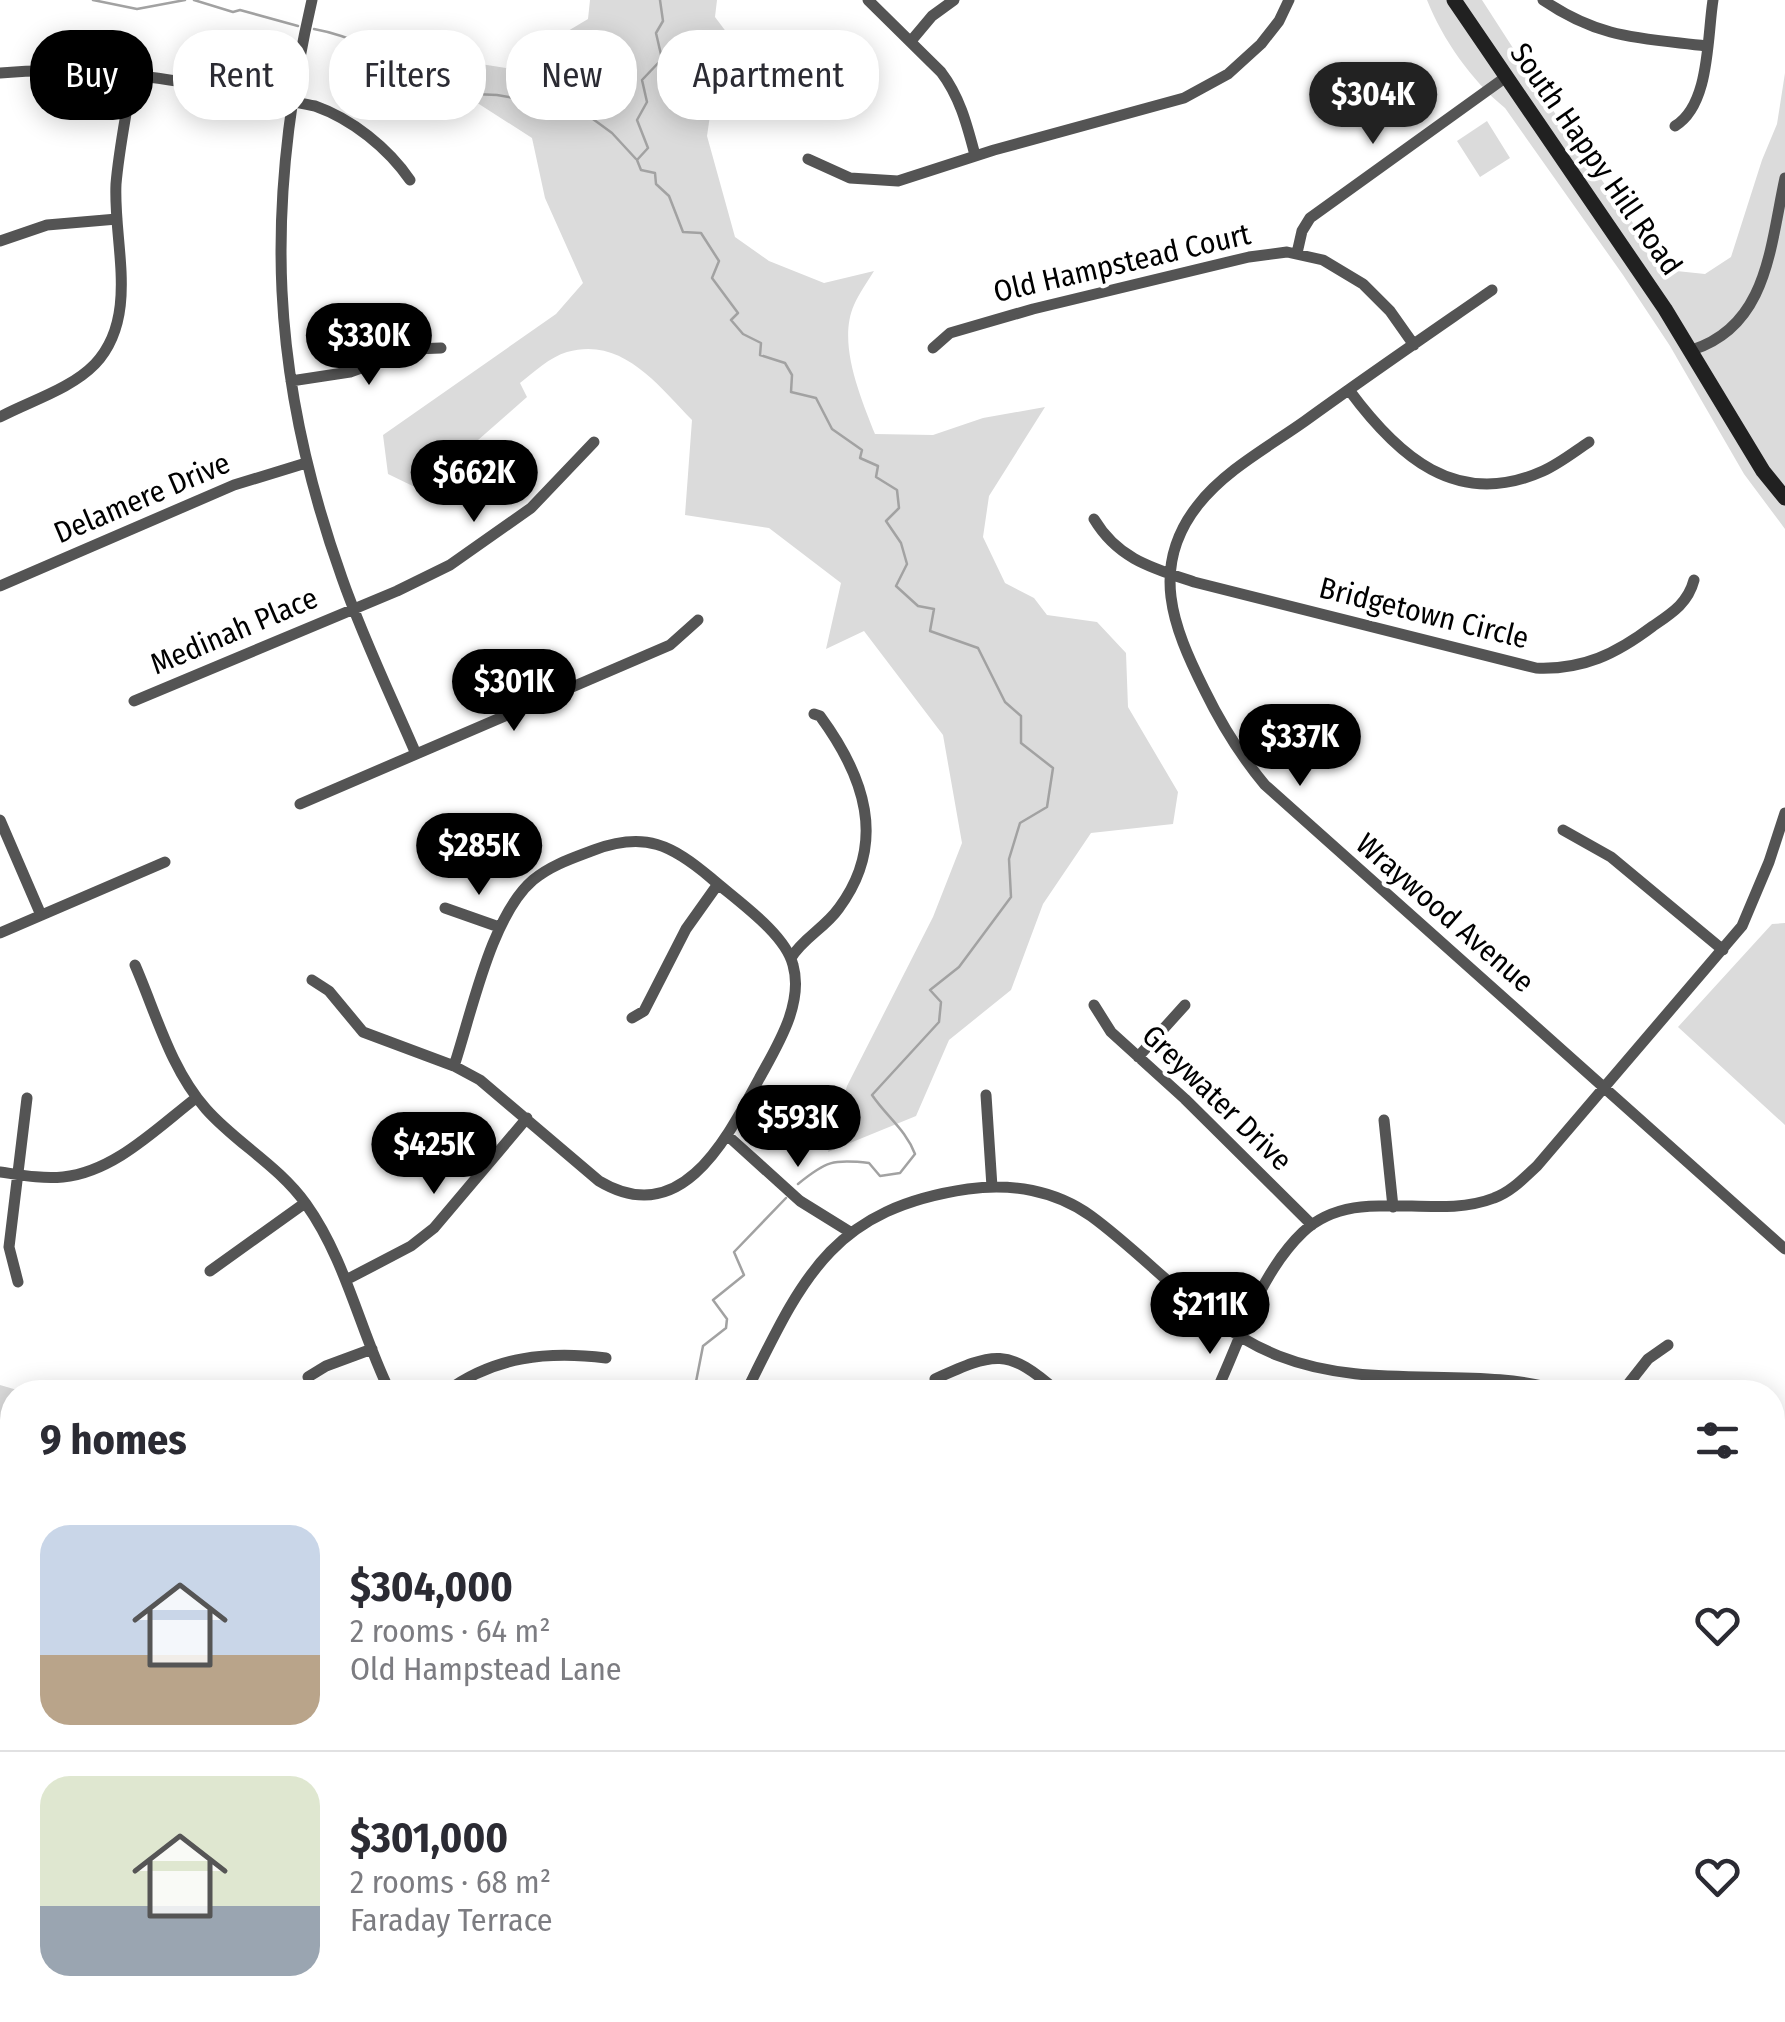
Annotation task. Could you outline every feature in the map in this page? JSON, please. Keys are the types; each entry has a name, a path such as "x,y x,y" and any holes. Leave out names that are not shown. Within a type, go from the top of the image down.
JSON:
{"street":[{"path":"306,30 312,0"},
{"path":"868,0 951,85 976,155"},
{"path":"911,41 932,16 954,0"},
{"path":"808,159 850,178 882,182 916,177 976,155 1200,91 1228,74 1262,44 1289,0"},
{"name":"South Happy Hill Road","path":"1454,0 1692,350 1763,471 1785,498"},
{"path":"1543,0 1568,18 1600,30 1706,46"},
{"path":"1676,126 1697,104 1713,0"},
{"path":"0,73 30,72"},
{"path":"1297,252 1310,218 1506,77"},
{"path":"309,106 329,111 395,157 410,180"},
{"path":"0,417 79,377 103,355 112,339 119,322 121,298 118,168 125,120"},
{"path":"288,120 282,184 282,320 306,463 353,607 416,754"},
{"path":"1692,350 1719,339 1748,311 1770,247 1785,178"},
{"path":"0,241 47,225 117,220"},
{"name":"Old Hampstead Court","path":"933,348 950,334 1033,309 1249,257 1297,252 1324,260 1363,284 1390,311 1414,345"},
{"name":"Wraywood Avenue","path":"1492,290 1244,465 1200,502 1182,531 1170,574 1172,611 1181,642 1222,726 1248,765 1316,832 1785,1249"},
{"path":"291,381 350,372 414,349 441,348"},
{"path":"1349,390 1377,428 1401,451 1456,479 1494,483 1529,476 1554,466 1588,442"},
{"name":"Medinah Place","path":"134,701 425,578 472,552 531,508 594,442"},
{"name":"Delamere Drive","path":"0,586 234,485 306,463"},
{"name":"Bridgetown Circle","path":"1094,519 1123,554 1139,564 1536,668 1588,664 1621,650 1686,600 1694,580"},
{"path":"300,804 670,645 698,620"},
{"path":"791,958 838,910 857,878 865,848 866,814 856,776 840,743 820,716 814,714"},
{"path":"1221,1380 1277,1264 1312,1225 1344,1209 1463,1206 1498,1197 1537,1166 1723,950 1751,910 1785,813"},
{"path":"0,820 41,916"},
{"path":"1563,830 1611,857 1723,950"},
{"path":"312,980 328,991 362,1032 454,1066 480,1080 599,1181 616,1191 640,1196 662,1193 686,1180 728,1136 791,1013 796,980 791,958 778,938 673,849 648,841 615,842 560,862 534,878 510,906 499,927 454,1066"},
{"path":"0,933 165,862"},
{"path":"632,1018 644,1011 686,929 718,884"},
{"path":"445,908 499,927"},
{"path":"135,964 178,1068 196,1098 272,1166 306,1203 346,1280 385,1380"},
{"name":"Greywater Drive","path":"1094,1004 1103,1023 1312,1225"},
{"path":"1138,1057 1185,1005"},
{"path":"986,1096 992,1187"},
{"path":"18,1282 9,1247 27,1098"},
{"path":"0,1172 62,1177 106,1164 196,1098"},
{"path":"346,1280 411,1246 434,1228 527,1118"},
{"path":"1384,1120 1393,1207"},
{"path":"728,1136 800,1201 850,1232"},
{"path":"752,1380 798,1294 850,1232 894,1207 956,1191 992,1187 1036,1191 1076,1206 1219,1324 1240,1338 1298,1363 1378,1376 1474,1380"},
{"path":"210,1271 306,1203"},
{"path":"1631,1380 1648,1359 1668,1345"},
{"path":"308,1377 372,1349"},
{"path":"469,1380 497,1365 531,1356 606,1358"},
{"path":"935,1379 975,1361 1000,1358 1025,1365 1043,1380"}],"shaded area":[{"path":"590,0 717,0 715,17 725,30 657,30 657,120 709,120 707,136 735,237 769,261 824,283 874,271 854,305 848,336 853,370 875,434 933,435 983,418 1045,407 989,496 983,537 1005,583 1034,598 1047,615 1097,622 1126,653 1128,707 1178,792 1173,824 1091,833 1043,904 1011,990 949,1040 916,1116 828,1152 847,1086 933,917 962,843 943,735 864,631 826,649 841,583 769,528 685,515 692,420 652,379 622,357 587,349 554,357 520,383 527,397 421,490 388,474 383,435 556,314 583,283 545,198 532,138 486,108 486,65 506,68 506,120 637,120 637,30 570,30 588,19"},
{"path":"1427,0 1482,0 1569,135 1667,270 1705,274 1731,257 1777,124 1785,73 1785,529 1744,474 1670,346 1623,275 1505,108 1459,58"},
{"path":"1487,121 1510,158 1480,177 1457,141"},
{"path":"1785,923 1785,1125 1678,1027 1772,924"}],"waterway":[{"path":"93,0 137,9 185,0"},
{"path":"194,0 298,26"},
{"path":"660,0 663,21 656,33 662,59 642,80 647,102 637,120 648,148 637,160 641,170 655,173 656,184 669,196 683,232 701,233 719,261 712,278 738,313 731,320 743,334 761,343 760,355 785,363 792,375 791,392 816,398 832,429 862,450 860,458 878,466 876,477 897,490 899,508 886,521 901,543 907,564 896,586 918,606 934,609 930,631 978,648 1005,702 1021,716 1021,743 1053,768 1047,807 1020,823 1009,859 1011,897 959,967 930,990 941,1002 939,1022 872,1095 915,1154 900,1173 880,1176 869,1163 847,1161 823,1166 798,1184"},
{"path":"314,29 372,48 401,63 420,81 450,93 578,105 636,159"},
{"path":"696,1380 703,1346 726,1328 727,1319 713,1300 744,1275 734,1252 786,1198"}]}
